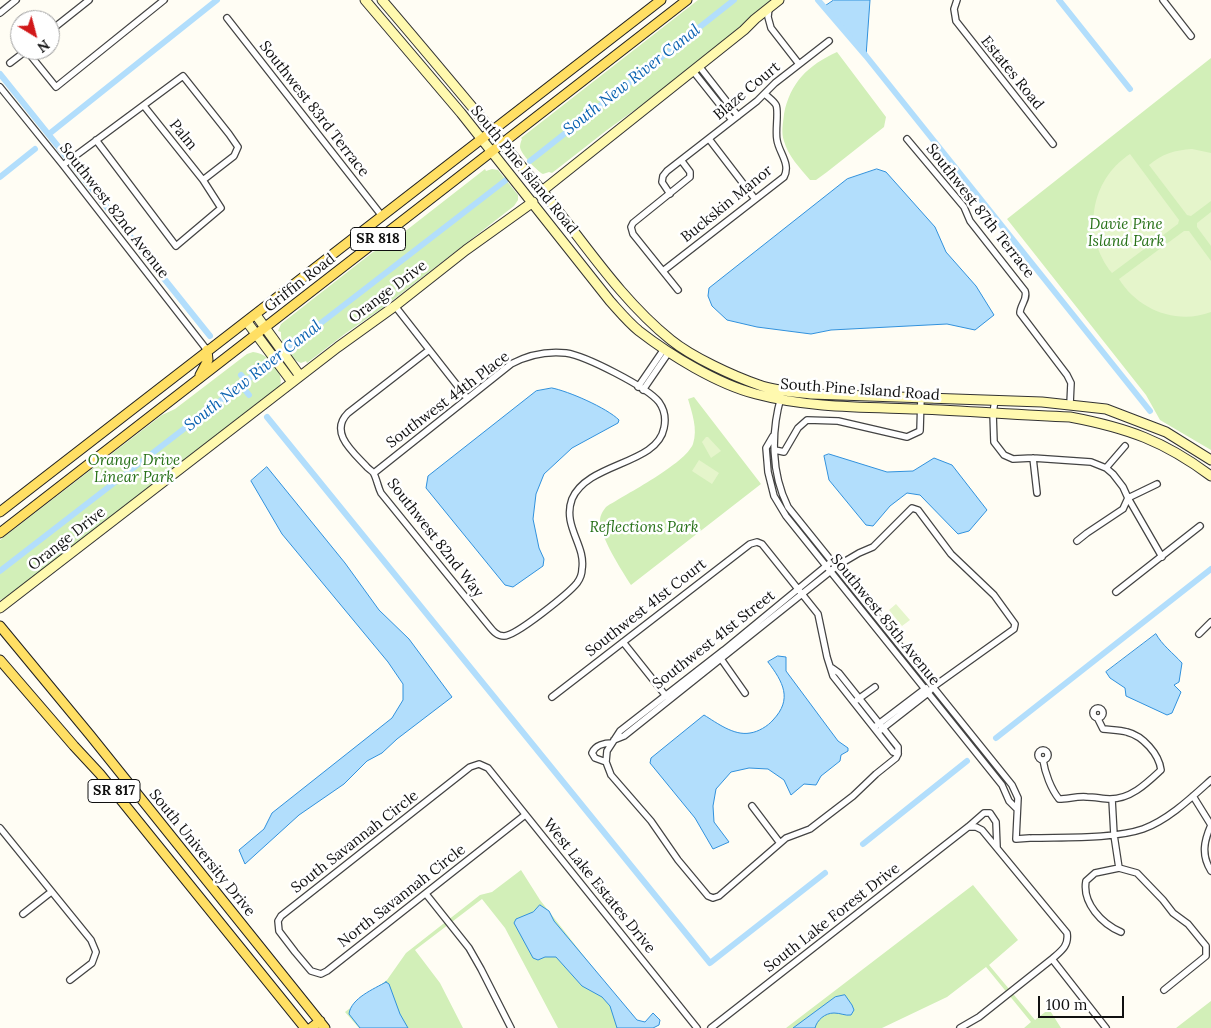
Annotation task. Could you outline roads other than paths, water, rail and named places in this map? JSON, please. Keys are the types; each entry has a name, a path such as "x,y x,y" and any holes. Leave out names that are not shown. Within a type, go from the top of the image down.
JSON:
{"main road":[{"name":"South Pine Island Road","path":"365,0 500,161 610,301 633,325 666,351 728,384 754,393 995,400 1070,404 1106,409 1166,432 1211,460"},
{"name":"South Pine Island Road","path":"382,0 493,130 620,290 672,341 701,358 729,373 782,395 819,404 1070,417 1109,425 1137,433 1160,443 1186,457 1211,476"},
{"name":"Griffin Road","path":"0,512 661,0"},
{"name":"Griffin Road","path":"0,532 256,334 267,331 503,143 687,0"},
{"path":"542,191 696,69 779,0"},
{"name":"Orange Drive","path":"0,608 296,379 533,202"},
{"path":"256,314 293,367 296,379"},
{"path":"633,325 643,314"},
{"path":"246,322 286,373 296,379"},
{"path":"195,382 206,366 208,360 207,350"},
{"name":"South University Drive","path":"0,626 90,735 322,1025"},
{"name":"South University Drive","path":"0,660 100,774 305,1028"},
{"path":"222,926 235,916"},
{"path":"311,1028 322,1025"}],"street":[{"path":"60,23 89,0"},
{"path":"34,60 56,87 164,0"},
{"name":"Estates Road","path":"957,0 954,16 959,26 1053,144"},
{"path":"1163,0 1191,36"},
{"path":"0,13 14,1"},
{"path":"769,8 768,17 771,28 799,64"},
{"name":"Southwest 83rd Terrace","path":"226,18 382,216"},
{"name":"Blaze Court","path":"670,194 662,182 663,176 829,41"},
{"path":"10,63 14,60"},
{"path":"696,69 735,118"},
{"path":"64,165 183,76 233,138 238,147 234,156 203,180"},
{"name":"Southwest 82nd Avenue","path":"0,88 64,165 207,350"},
{"name":"Buckskin Manor","path":"663,271 784,177 787,165 777,141 775,130 776,105 765,94"},
{"name":"Palm","path":"96,140 176,246 221,208 203,180 144,106"},
{"path":"708,139 756,199"},
{"name":"Southwest 87th Terrace","path":"907,139 964,207 970,221 1026,290 1026,297 1020,313 1067,375 1071,383 1070,404"},
{"path":"678,290 631,231 633,223 690,177 690,172 681,160"},
{"path":"395,306 467,398"},
{"name":"Southwest 82nd Way","path":"429,350 344,417 340,428 342,438 374,473 381,493 489,626 500,635"},
{"path":"640,388 666,351"},
{"name":"Southwest 44th Place","path":"374,473 511,364 521,359 541,354 558,352 577,356 601,366 640,388 660,405 664,416 664,427 658,441 651,448 594,476 579,488 571,503 572,529 582,557 583,567 580,577 571,589 521,629 509,635 500,635"},
{"name":"Southwest 85th Avenue","path":"782,395 773,436 766,448 768,472 774,496 786,516 1002,785 1009,801 1016,809"},
{"path":"775,450 784,452 798,428 808,420 838,421 907,437 920,431 921,397"},
{"path":"995,400 993,413 994,442 1004,455 1013,459 1033,458 1091,462 1106,468 1123,487 1162,557"},
{"name":"Southwest 85th Avenue","path":"773,436 778,477 788,507 1012,785 1018,798 1016,839 1114,835"},
{"path":"1106,468 1125,446"},
{"path":"1033,458 1037,493"},
{"path":"1077,541 1123,509 1128,498 1157,484"},
{"name":"Southwest 41st Street","path":"720,656 798,589 828,569 873,547 912,508 918,510 952,554 994,595 1014,624 1014,629 933,687"},
{"path":"1116,592 1200,526"},
{"name":"Southwest 41st Court","path":"552,697 750,544 757,542 762,544 798,589"},
{"name":"Southwest 41st Street","path":"606,762 607,751 613,741 624,736 667,697 802,594 828,569 832,560"},
{"path":"613,741 594,750 592,753 595,758 606,762 611,775 651,821 684,867 708,896 713,898 719,896 786,838 810,829 853,796 896,758 898,747 879,728 839,673 832,668 827,657 818,614 798,589"},
{"path":"1199,634 1211,622"},
{"path":"623,642 667,697"},
{"path":"720,656 745,693"},
{"path":"857,700 875,686"},
{"path":"879,728 933,687"},
{"path":"1043,760 1054,793 1059,799 1084,797 1122,798 1147,783 1161,770 1160,761 1156,755 1137,736 1127,732 1103,729 1098,719"},
{"name":"West Lake Estates Drive","path":"479,764 488,768 696,1028"},
{"name":"South Savannah Circle","path":"295,952 279,931 278,921 282,916 470,767 479,764"},
{"path":"1114,835 1142,829 1159,821 1211,780"},
{"path":"1193,796 1211,825 1206,838 1204,852 1206,863 1211,871"},
{"path":"1112,799 1114,835 1119,868"},
{"path":"752,806 780,843"},
{"name":"South Lake Forest Drive","path":"711,1028 968,828 984,813 993,815 996,825"},
{"name":"North Savannah Circle","path":"295,952 311,971 321,974 327,971 525,815"},
{"path":"982,830 989,830 996,825"},
{"path":"996,825 997,847"},
{"path":"960,1028 970,1026 1052,960 1065,948 1068,940 1067,933 982,830 976,827 968,828"},
{"path":"0,829 91,940 96,952 92,963 70,980"},
{"path":"1121,932 1109,927 1102,920 1092,907 1084,891 1086,881 1095,873 1119,868 1137,873 1173,913 1188,924 1206,946 1206,956 1164,990"},
{"path":"23,914 51,892"},
{"path":"426,894 469,948 511,1028"},
{"path":"1052,960 1106,1028"}],"water":[{"path":"834,0 870,0 866,56 824,7"},
{"path":"877,169 886,172 935,227 946,252 976,286 994,315 975,330 947,324 831,330 811,334 757,327 727,320 712,306 708,296 709,288 847,179"},
{"path":"552,388 606,410 619,420 618,423 572,448 544,474 536,494 533,519 539,548 544,559 543,566 513,587 505,585 426,488 428,476 536,391"},
{"path":"829,454 887,472 913,471 934,458 952,465 987,510 969,531 958,534 920,495 907,493 890,506 873,526 866,525 829,480 824,456"},
{"path":"267,467 345,563 379,610 409,639 452,697 397,739 382,753 367,761 344,784 299,815 245,864 239,850 264,829 272,813 392,718 403,700 403,684 388,662 282,534 251,481"},
{"path":"1156,634 1182,663 1179,682 1174,685 1181,692 1172,713 1167,715 1126,696 1125,688 1110,678 1106,672"},
{"path":"778,656 786,657 786,671 838,741 848,748 848,751 841,755 840,761 821,776 816,785 804,784 791,795 784,780 768,769 749,768 731,772 716,789 713,806 714,822 729,842 713,849 695,818 650,763 651,758 704,715 738,733 759,730 773,720 783,705 784,691 778,677 768,662"},
{"path":"540,905 549,911 554,921 637,1020 645,1022 653,1013 660,1020 659,1025 653,1028 617,1028 610,1006 602,997 582,986 556,957 545,957 538,960 533,958 514,923 516,919 533,912"},
{"path":"386,982 389,984 400,1014 408,1028 360,1028 349,1014 351,1008 358,999"},
{"path":"845,995 854,1010 851,1015 831,1013 822,1018 815,1028 793,1028 835,997"}],"waterway":[{"path":"49,134 217,0"},
{"name":"South New River Canal","path":"530,161 734,0"},
{"path":"818,0 866,56 1150,411"},
{"path":"1059,0 1130,89"},
{"path":"0,74 210,336"},
{"path":"0,177 35,149"},
{"name":"South New River Canal","path":"0,571 506,180"},
{"name":"South New River Canal","path":"241,375 246,381"},
{"path":"241,385 249,395"},
{"path":"267,417 710,963 825,873"},
{"path":"996,738 1211,569"},
{"path":"863,844 967,761"}],"park label":[{"name":"Davie Pine Island Park","path":"1126,234"},
{"name":"Orange Drive Linear Park","path":"134,470"},
{"name":"Reflections Park","path":"644,528"}]}
